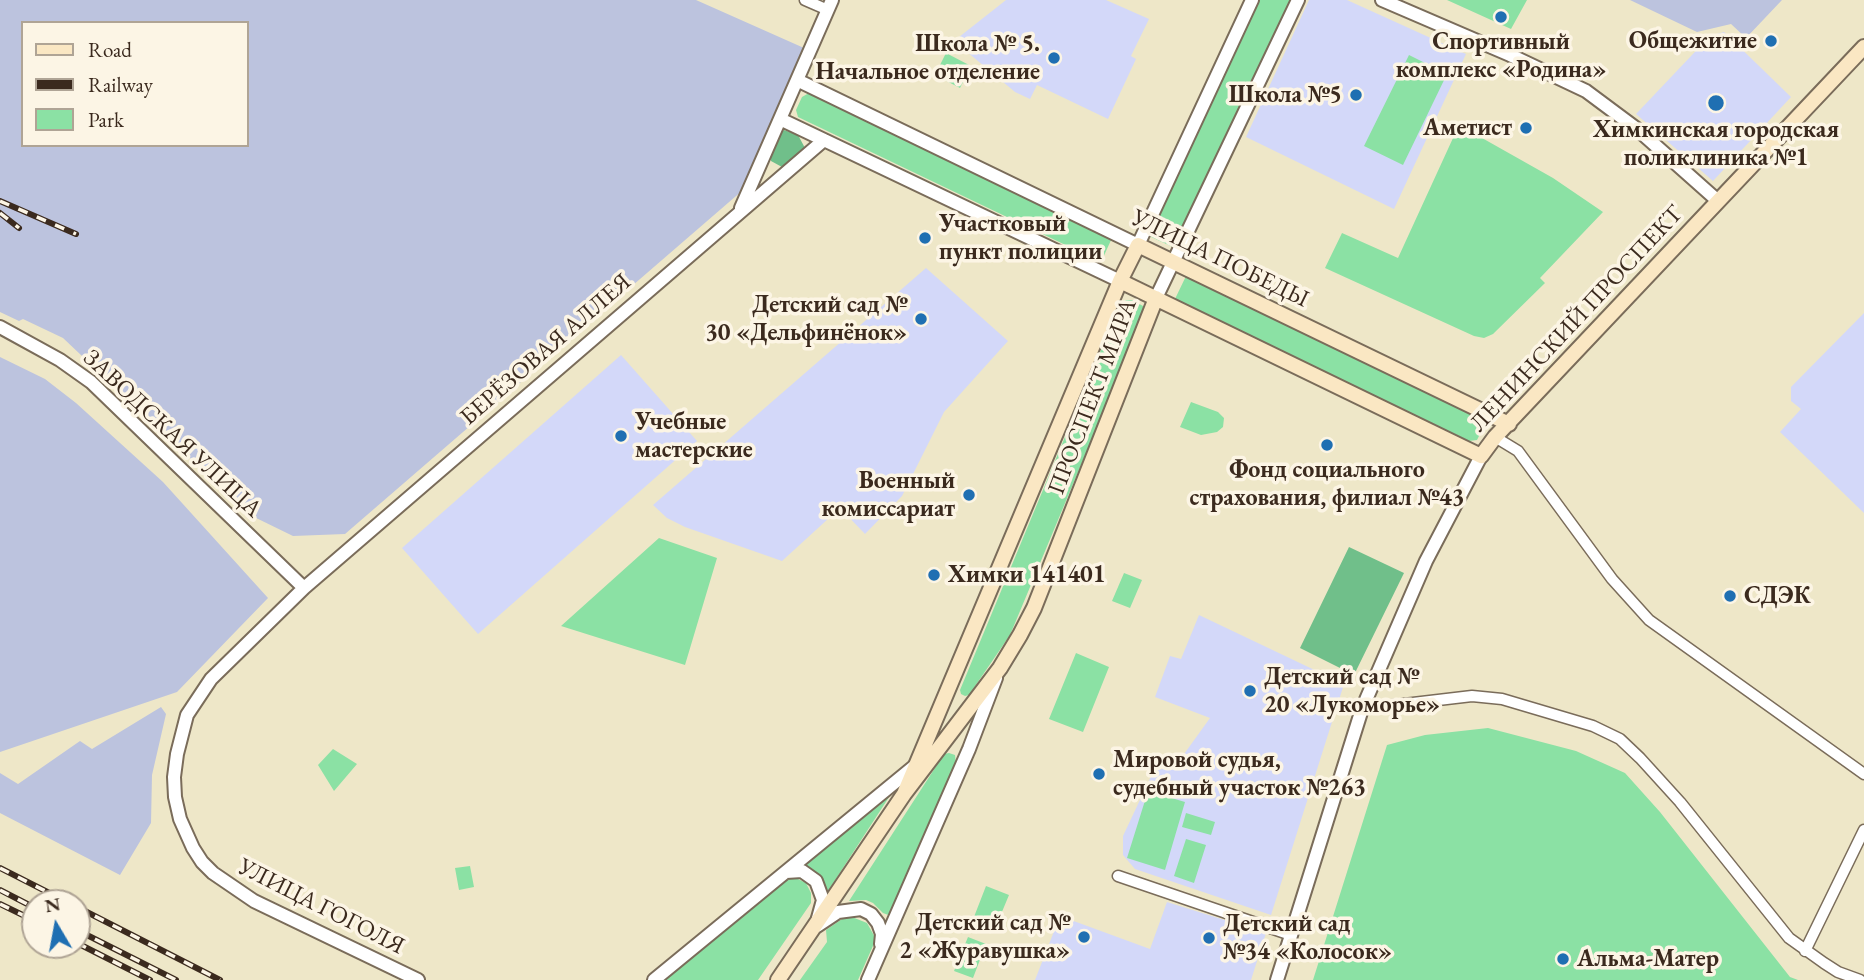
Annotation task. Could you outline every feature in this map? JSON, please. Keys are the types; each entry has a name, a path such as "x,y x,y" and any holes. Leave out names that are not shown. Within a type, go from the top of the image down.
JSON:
{"main road":[{"name":"ЛЕНИНСКИЙ ПРОСПЕКТ","path":"1481,456 1495,437 1864,47"},
{"name":"УЛИЦА ПОБЕДЫ","path":"1138,245 1509,424"},
{"name":"ПРОСПЕКТ МИРА","path":"904,794 1120,281 1138,245"},
{"path":"1120,281 1481,456"},
{"name":"ПРОСПЕКТ МИРА","path":"778,980 904,794 1000,668 1034,608 1156,299"}],"street":[{"path":"805,0 830,5"},
{"name":"ПРОСПЕКТ МИРА","path":"1138,245 1252,0"},
{"name":"ПРОСПЕКТ МИРА","path":"1156,299 1298,0"},
{"path":"1382,0 1586,91 1621,116 1718,201"},
{"name":"БЕРЁЗОВАЯ АЛЛЕЯ","path":"304,588 739,211 830,5"},
{"name":"УЛИЦА ПОБЕДЫ","path":"797,80 1138,245"},
{"path":"780,119 1120,281"},
{"path":"739,211 824,139"},
{"name":"ЗАВОДСКАЯ УЛИЦА","path":"0,327 61,360 91,382 304,588"},
{"path":"1495,437 1518,450 1612,579 1649,620 1864,774"},
{"name":"ЛЕНИНСКИЙ ПРОСПЕКТ","path":"1278,980 1362,709 1426,561 1481,456"},
{"name":"УЛИЦА ГОГОЛЯ","path":"304,588 211,678 191,708 180,737 174,777 180,819 192,848 202,862 225,882 254,901 418,980"},
{"path":"868,980 969,749 1000,668"},
{"path":"1362,709 1472,696 1502,699 1593,726 1620,739 1672,793 1789,938 1838,972 1860,980"},
{"path":"654,980 919,762"},
{"path":"1805,951 1864,830"},
{"path":"786,872 797,870 807,873 820,888 822,907 812,931"},
{"path":"1118,876 1291,935"},
{"path":"812,931 838,912 861,909 875,918 881,929 882,940 878,955"}],"shaded area":[{"path":"0,0 696,0 804,48 743,190 345,534 293,536 250,515 63,338 23,319 19,321 0,312"},
{"name":"Школа № 5. Начальное отделение","path":"1006,0 1106,0 1149,19 1131,56 1136,59 1108,119 1037,85 1030,99 1015,92 954,41"},
{"name":"Школа №5","path":"1309,0 1347,0 1466,54 1394,209 1246,137"},
{"path":"1630,0 1782,0 1746,38 1731,24 1697,32"},
{"name":"Химкинская городская поликлиника №1","path":"1724,32 1791,97 1713,181 1636,114 1710,36"},
{"path":"926,268 1008,341 944,412 902,496 865,534 840,508 782,561 685,527 667,518 653,505"},
{"path":"1864,313 1864,513 1780,432 1801,409 1791,401 1791,387"},
{"path":"621,355 697,441 478,634 402,548"},
{"path":"0,357 45,379 76,403 163,482 268,598 177,692 0,752"},
{"path":"1199,615 1344,684 1271,915 1135,869 1123,855 1123,836 1154,770 1174,768 1210,718 1155,697 1170,656 1181,659"},
{"path":"161,707 166,714 152,775 151,823 120,875 0,813 0,773 18,784 80,741 92,749"},
{"path":"1167,902 1266,933 1251,980 1035,980 1060,916 1150,949"}],"green space":[{"path":"1259,0 1293,0 1175,248 1149,236"},
{"name":"Спортивный комплекс «Родина»","path":"1447,0 1527,0 1511,29"},
{"path":"946,53 971,66 960,88 935,75"},
{"path":"1409,55 1447,74 1403,165 1364,146"},
{"path":"809,93 1112,238 1101,262 798,117 796,110 802,97"},
{"path":"1459,125 1553,178 1603,212 1540,278 1545,283 1493,334 1484,338 1474,336 1325,268 1342,233 1398,258"},
{"path":"784,130 798,135 805,148 782,167 771,161 771,146 777,134"},
{"path":"1187,274 1481,416 1485,424 1477,440 1469,441 1175,299"},
{"path":"1126,300 1143,306 1144,314 1010,635 969,695 965,696 960,690 1118,309"},
{"path":"1191,402 1218,412 1224,418 1223,427 1217,432 1201,435 1180,427"},
{"path":"659,538 717,558 685,665 561,626"},
{"path":"1349,547 1404,573 1354,675 1300,648"},
{"path":"1124,573 1142,580 1130,608 1112,601"},
{"path":"1076,653 1109,667 1083,732 1049,719"},
{"path":"1488,728 1576,751 1625,773 1660,812 1790,977 1798,980 1313,980 1387,745 1425,735"},
{"path":"333,749 357,764 334,791 318,765"},
{"path":"944,754 955,755 956,764 891,916 866,900 849,901"},
{"path":"893,791 828,891 820,876 811,870 794,867"},
{"path":"1148,791 1185,802 1165,870 1127,858"},
{"path":"1186,813 1215,822 1211,835 1182,827"},
{"path":"1186,839 1206,845 1194,883 1174,876"},
{"path":"470,866 474,887 459,890 455,868"},
{"path":"789,879 806,883 811,893 811,903 758,980 665,980 781,882"},
{"path":"986,886 1009,895 994,931 972,922"},
{"path":"852,917 867,923 876,939 858,980 800,980 827,942 826,930 842,919"},
{"path":"968,937 986,944 973,978 954,971"}],"railway":[{"path":"0,201 76,234"},
{"path":"0,213 19,228"},
{"path":"0,868 41,889"},
{"path":"0,890 21,901"},
{"path":"0,904 21,914"},
{"path":"91,914 220,980"},
{"path":"91,937 176,980"},
{"path":"91,950 150,980"}],"place":[{"name":"Спортивный комплекс «Родина»","path":"1501,17"},
{"name":"Общежитие","path":"1771,41"},
{"name":"Школа № 5. Начальное отделение","path":"1054,58"},
{"name":"Школа №5","path":"1356,95"},
{"name":"Химкинская городская поликлиника №1","path":"1716,103"},
{"name":"Аметист","path":"1526,128"},
{"name":"Участковый пункт полиции","path":"925,238"},
{"name":"Детский сад № 30 «Дельфинёнок»","path":"921,319"},
{"name":"Учебные мастерские","path":"621,436"},
{"name":"Фонд социального страхования, филиал №43","path":"1327,445"},
{"name":"Военный комиссариат","path":"969,495"},
{"name":"Химки 141401","path":"934,575"},
{"name":"СДЭК","path":"1730,596"},
{"name":"Детский сад № 20 «Лукоморье»","path":"1250,691"},
{"name":"Мировой судья, судебный участок №263","path":"1099,774"},
{"name":"Детский сад № 2 «Журавушка»","path":"1084,937"},
{"name":"Детский сад №34 «Колосок»","path":"1209,938"},
{"name":"Альма-Матер","path":"1563,959"}]}
